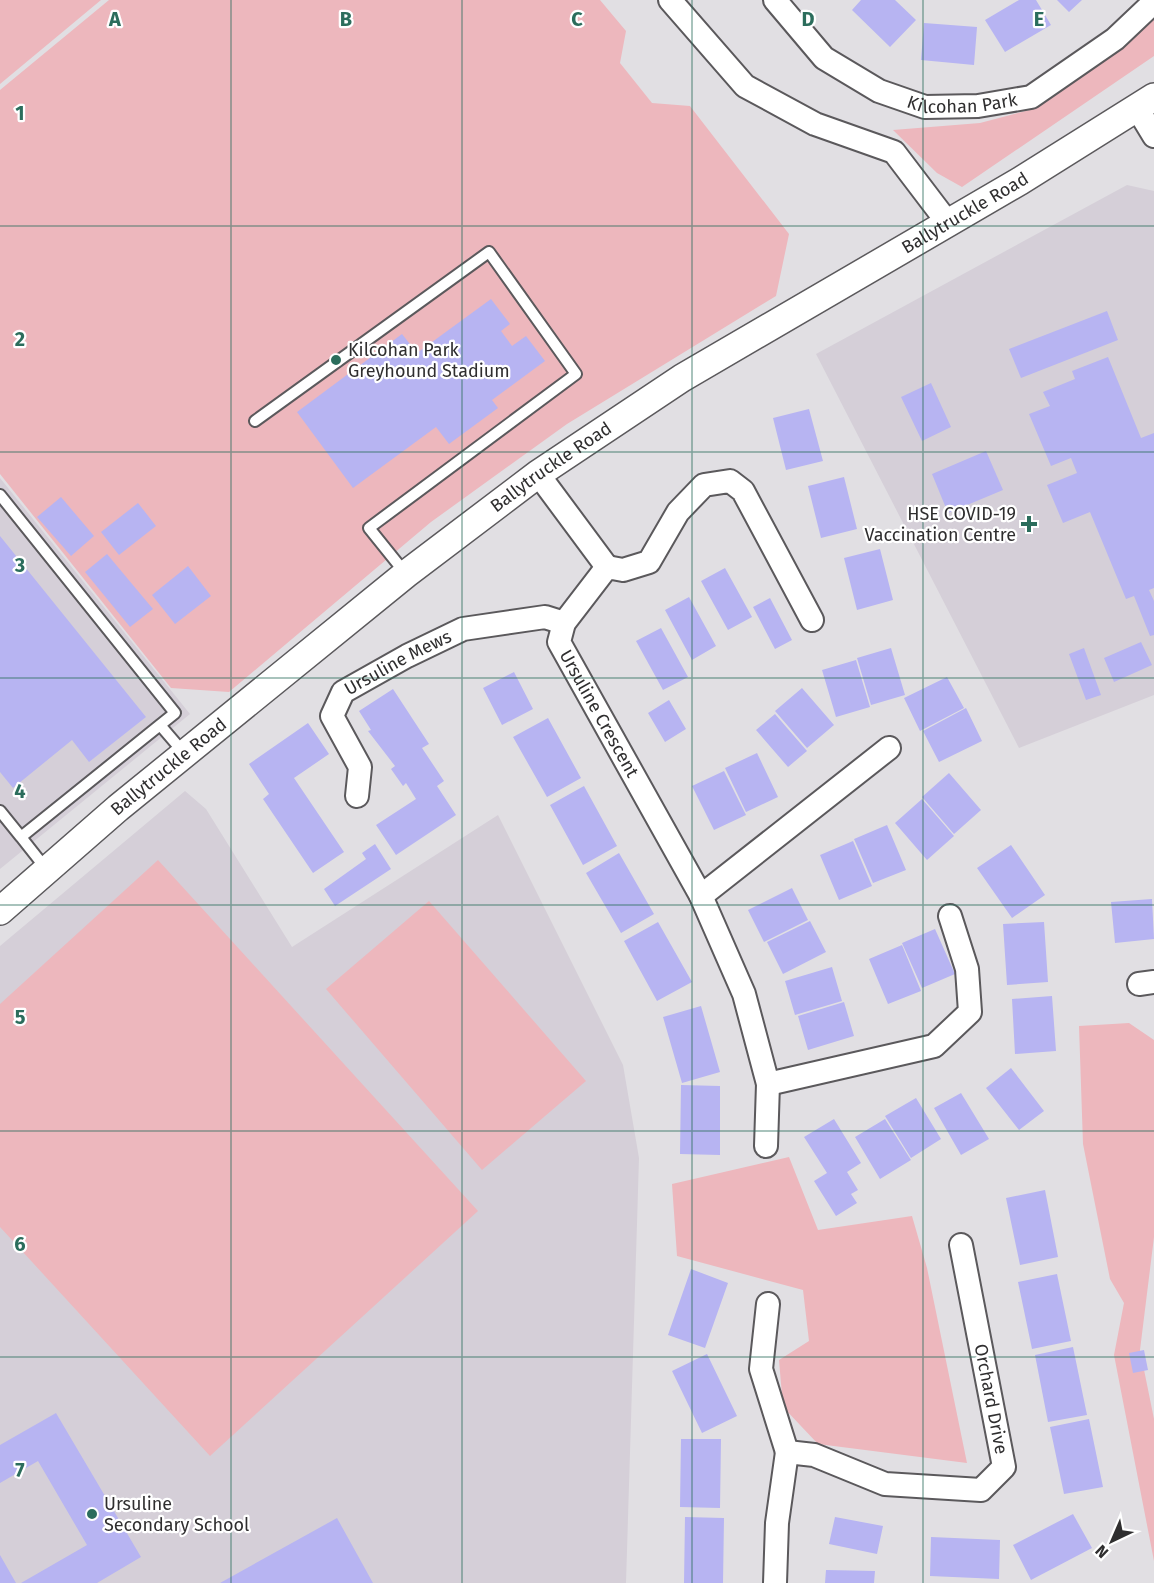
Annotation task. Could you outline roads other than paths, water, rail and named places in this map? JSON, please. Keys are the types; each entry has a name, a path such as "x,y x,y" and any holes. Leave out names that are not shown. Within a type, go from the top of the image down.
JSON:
{"street":[{"name":"Kilcohan Park","path":"775,0 824,58 879,91 925,107 978,106 1031,98 1115,39 1154,2"},
{"path":"678,3 745,86 815,124 894,152 948,223"},
{"path":"1146,102 1154,136"},
{"name":"Ballytruckle Road","path":"0,911 125,802 186,755 406,574 538,474 681,378 948,223 1146,102"},
{"path":"538,474 607,567 623,570 649,562 678,512 704,485 730,481 742,491 812,620"},
{"name":"Ursuline Crescent","path":"607,567 564,623 558,642 701,896 744,994 768,1084 766,1146"},
{"name":"Ursuline Mews","path":"357,796 360,767 332,716 343,692 407,656 463,629 545,617 564,623"},
{"path":"701,896 889,748"},
{"path":"768,1084 934,1046 970,1012 967,969 950,916"},
{"name":"Orchard Drive","path":"787,1452 814,1455 885,1484 981,1490 1004,1467 961,1245"},
{"path":"768,1304 761,1368 787,1452 777,1523 775,1583"}],"lane":[{"path":"255,421 489,252 576,375 369,528 406,574"},
{"path":"0,495 175,712 21,837"},
{"path":"160,725 186,755"},
{"path":"0,811 47,870"}],"place":[{"name":"Kilcohan Park Greyhound Stadium","path":"336,360"},
{"name":"HSE COVID-19 Vaccination Centre","path":"1029,524"},
{"name":"Ursuline Secondary School","path":"92,1514"}]}
